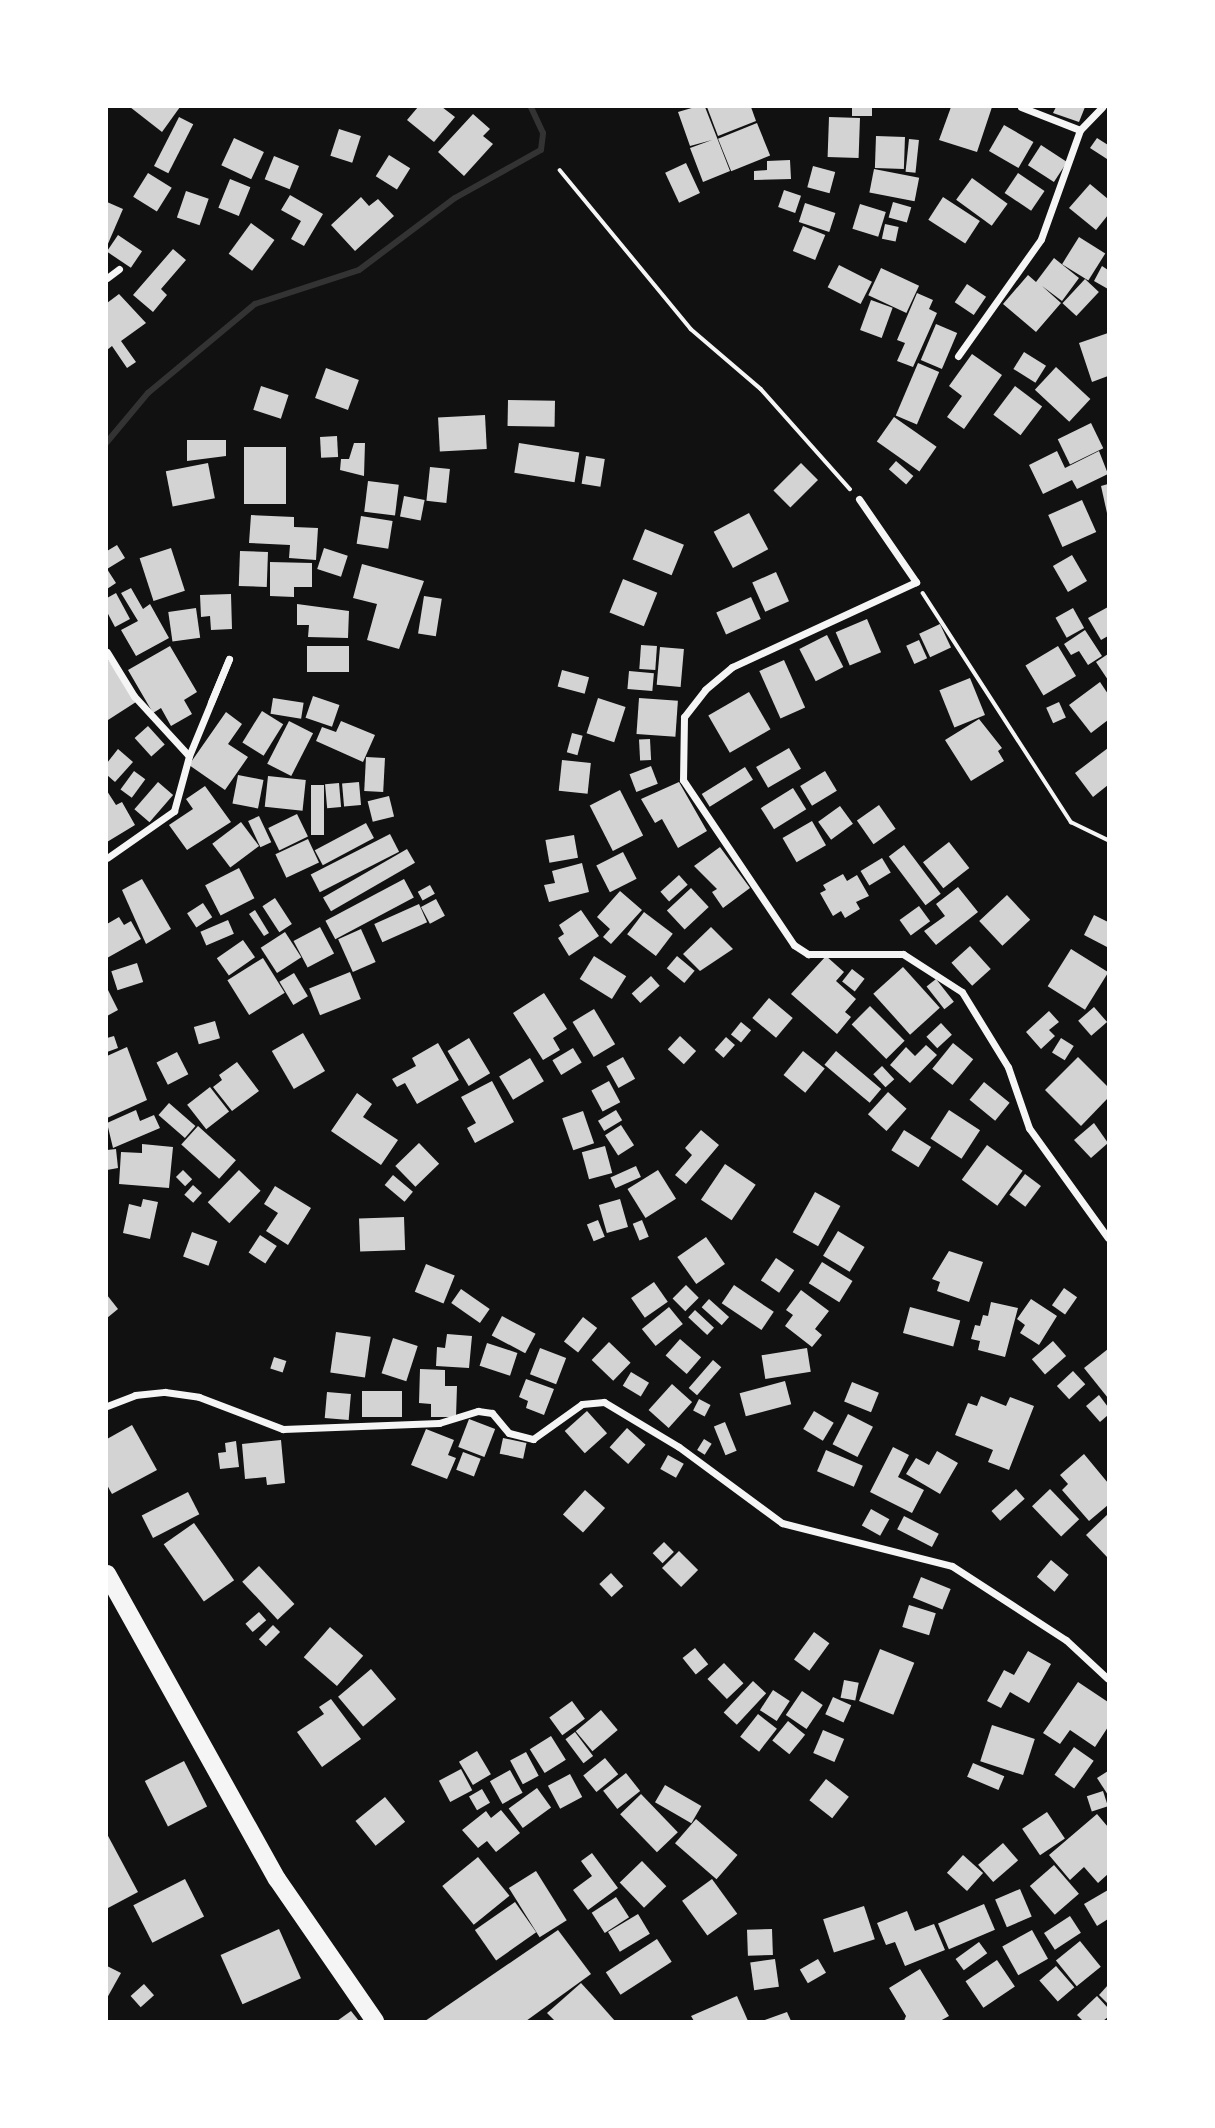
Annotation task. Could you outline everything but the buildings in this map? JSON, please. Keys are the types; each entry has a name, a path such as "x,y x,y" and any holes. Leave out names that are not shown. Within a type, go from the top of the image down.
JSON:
{"main road":[{"path":"107,1574 277,1878 374,2021"}],"street":[{"path":"1021,107 1080,130"},
{"path":"958,356 1041,239 1080,130 1102,107"},
{"path":"107,278 120,269"},
{"path":"859,499 916,582 732,667 705,690 684,718 683,780 794,945 808,954 903,954 962,992 1008,1068 1029,1128 1108,1238"},
{"path":"107,652 134,696 189,756"},
{"path":"107,858 174,811 189,756 229,659 211,702"},
{"path":"107,1406 135,1395 165,1392 198,1397 283,1430 439,1423 478,1411 492,1413 509,1433 533,1439 582,1404 604,1402 679,1447 782,1523 951,1566 1066,1640 1108,1679"}],"path":[{"path":"560,170 691,329 761,388 859,499"},
{"path":"916,582 1071,822 1108,840"}],"waterway":[{"path":"107,442 148,393 255,304 359,270 455,198 541,150 543,133 531,107"}]}
